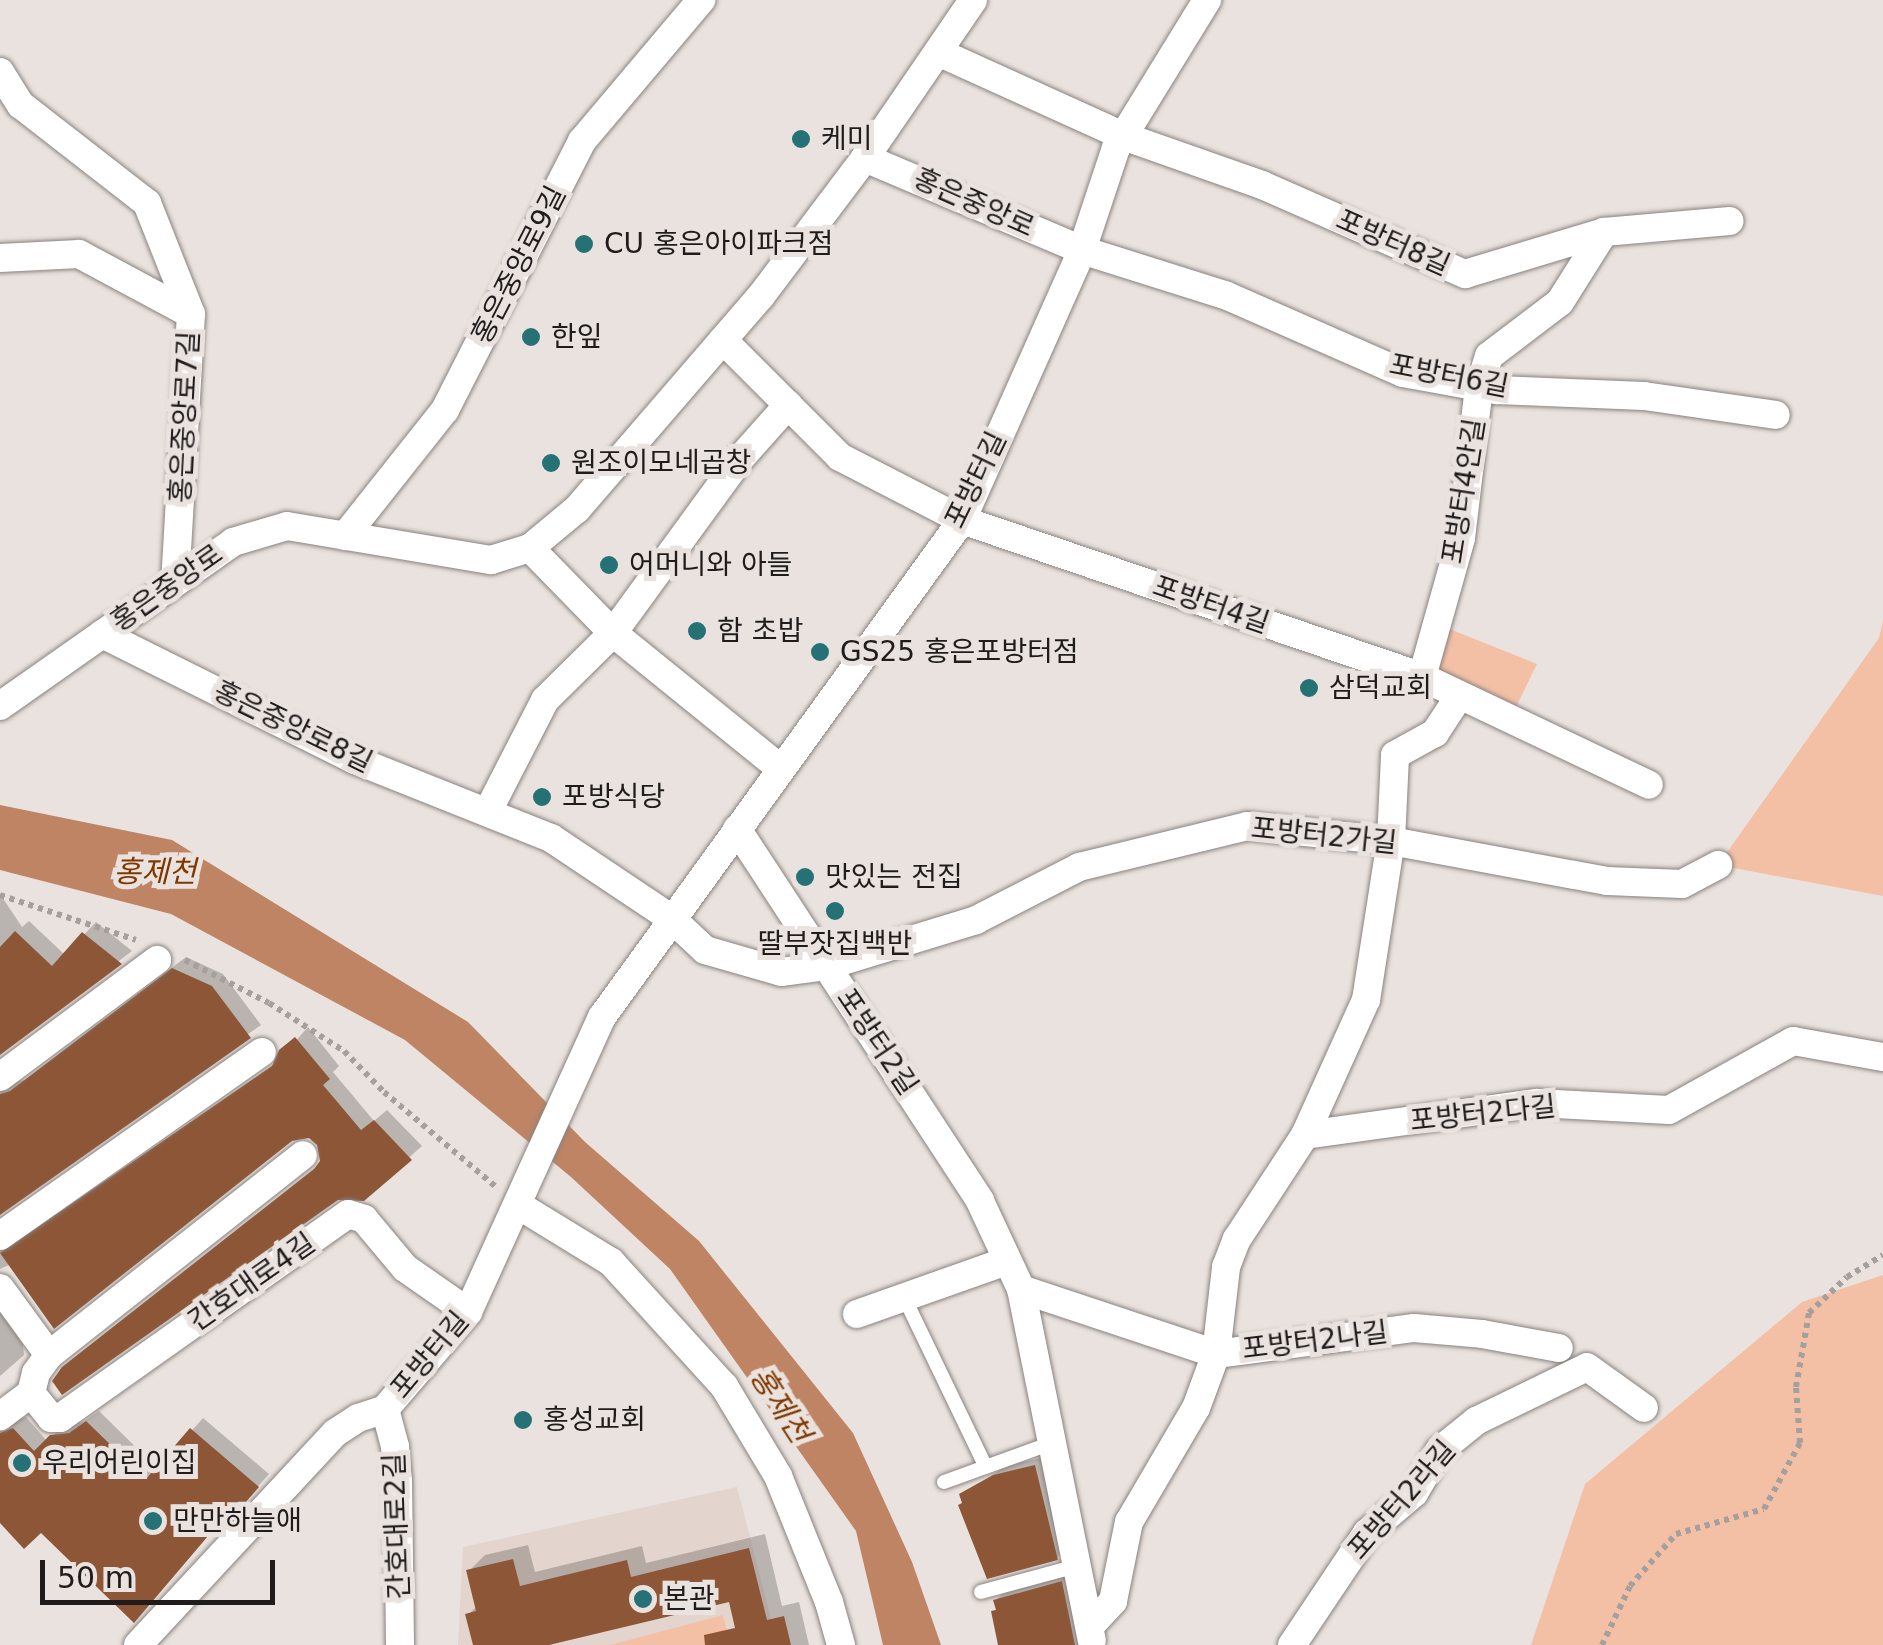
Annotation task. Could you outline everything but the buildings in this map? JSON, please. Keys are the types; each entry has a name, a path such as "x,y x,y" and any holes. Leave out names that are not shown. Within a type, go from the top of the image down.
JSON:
{"street":[{"name":"홍은중앙로9길","path":"346,536 445,410 582,141 701,0"},
{"name":"홍은중앙로","path":"0,706 232,542 287,526 491,560 530,548 577,509 723,340 865,158 973,0"},
{"name":"포방터길","path":"138,1645 335,1433 358,1418 385,1409 468,1312 602,1016 962,520 1082,250 1123,136 1208,0"},
{"path":"938,52 1123,136"},
{"name":"홍은중앙로7길","path":"0,72 22,105 146,203 191,314 175,581"},
{"name":"포방터8길","path":"1123,136 1262,185 1465,274 1604,232 1730,220"},
{"name":"홍은중앙로","path":"865,158 1082,250"},
{"name":"포방터4안길","path":"1422,677 1462,538 1479,387 1488,356 1560,302 1604,232"},
{"name":"포방터6길","path":"1082,250 1225,295 1403,374 1479,387 1644,396 1776,414"},
{"name":"홍은중앙로7길","path":"0,258 79,254 191,314"},
{"path":"723,340 840,457 962,520"},
{"path":"488,810 544,700 614,633 739,460 788,405"},
{"name":"포방터4길","path":"962,520 1422,677 1649,785"},
{"path":"530,548 614,633 781,770"},
{"name":"홍은중앙로8길","path":"102,634 356,760 552,838 672,919"},
{"path":"1092,1636 1113,1601 1129,1522 1196,1408 1216,1354 1226,1267 1237,1239 1305,1135 1366,1000 1390,841 1395,755 1436,733 1460,695"},
{"name":"포방터2가길","path":"826,966 976,920 1078,867 1247,826 1286,826 1390,841 1606,880 1682,884 1718,865"},
{"name":"포방터2길","path":"737,830 969,1184 1021,1289 1092,1636"},
{"path":"672,919 705,950 782,972 826,966"},
{"path":"0,1077 158,960"},
{"name":"포방터2다길","path":"1305,1135 1537,1103 1669,1110 1793,1041 1883,1057"},
{"path":"0,1236 262,1052"},
{"path":"0,1416 31,1393 36,1373 49,1355 303,1156"},
{"path":"524,1194 611,1262 724,1386 778,1476 829,1602 841,1645"},
{"name":"간호대로4길","path":"31,1393 51,1418 60,1418 348,1214 364,1219 405,1268 468,1312"},
{"path":"858,1314 1007,1260"},
{"path":"0,1288 49,1355"},
{"name":"포방터2나길","path":"1021,1289 1216,1354 1414,1328 1482,1334 1559,1348"},
{"name":"포방터2라길","path":"1292,1645 1366,1532 1414,1493 1438,1451 1476,1421 1587,1367 1644,1408"},
{"name":"간호대로2길","path":"385,1409 396,1464 400,1645"}],"lane":[{"path":"904,1297 985,1465"},
{"path":"944,1482 1052,1443"},
{"path":"981,1592 1077,1566"}],"path":[{"path":"1602,1645 1630,1586 1676,1534 1764,1509 1800,1443 1796,1387 1810,1313 1847,1277 1883,1255"}],"shaded area":[{"path":"1883,621 1883,896 1718,865 1879,638"},
{"path":"1447,628 1537,664 1516,707 1436,672"},
{"path":"1883,1275 1883,1645 1531,1645 1585,1484 1802,1302"},
{"path":"737,1487 778,1645 458,1645 463,1547"},
{"path":"723,1615 730,1645 610,1645"}],"water":[{"name":"홍제천","path":"0,805 172,840 468,1022 585,1142 699,1241 853,1433 912,1562 941,1645 883,1645 856,1531 670,1269 571,1177 405,1040 171,914 0,870"}],"place":[{"name":"케미","path":"801,139"},
{"name":"CU 홍은아이파크점","path":"584,244"},
{"name":"한잎","path":"531,337"},
{"name":"원조이모네곱창","path":"551,463"},
{"name":"어머니와 아들","path":"609,565"},
{"name":"함 초밥","path":"697,631"},
{"name":"GS25 홍은포방터점","path":"820,652"},
{"name":"삼덕교회","path":"1309,688"},
{"name":"포방식당","path":"542,797"},
{"name":"맛있는 전집","path":"805,877"},
{"name":"딸부잣집백반","path":"835,911"},
{"name":"홍성교회","path":"523,1420"},
{"name":"우리어린이집","path":"22,1463"},
{"name":"만만하늘애","path":"153,1521"},
{"name":"본관","path":"643,1599"}]}
